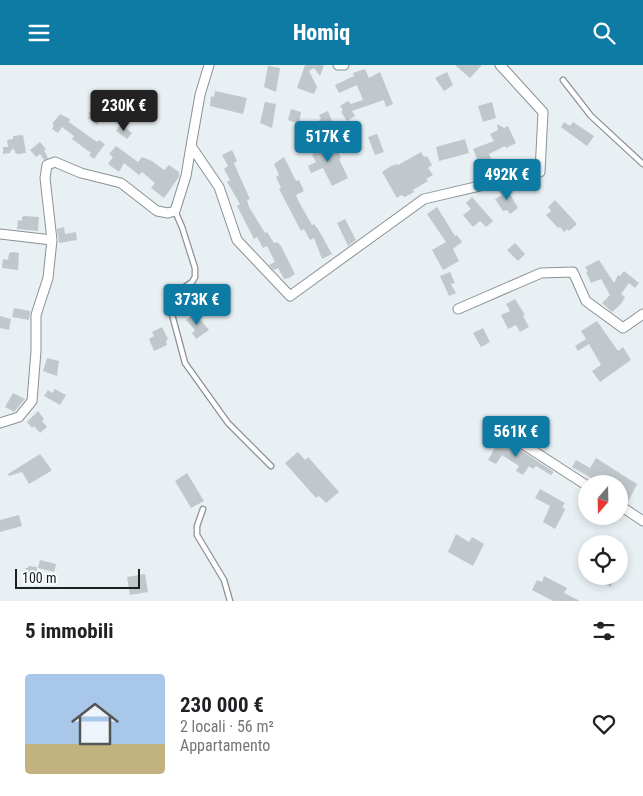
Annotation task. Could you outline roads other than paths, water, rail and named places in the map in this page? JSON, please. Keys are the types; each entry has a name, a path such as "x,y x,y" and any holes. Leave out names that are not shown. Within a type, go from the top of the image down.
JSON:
{"street":[{"path":"0,423 19,417 32,401 36,351 36,315 48,279 52,240 45,169 50,163 54,162 80,173 121,183 157,211 168,213 175,211 186,176 200,95 209,65"},
{"path":"338,65 344,65"},
{"path":"191,146 219,187 237,240 290,296 424,199 540,172 543,111 500,65"},
{"path":"0,235 52,240"},
{"path":"458,309 542,273 573,272 586,301 623,328 643,314"},
{"path":"512,437 578,480"},
{"path":"628,511 643,521"}],"lane":[{"path":"563,80 591,117 643,164"},
{"path":"175,211 195,267 195,277 192,282 174,294 170,307 185,363 228,423 270,466"},
{"path":"203,509 197,526 197,535 224,580 230,601"}]}
